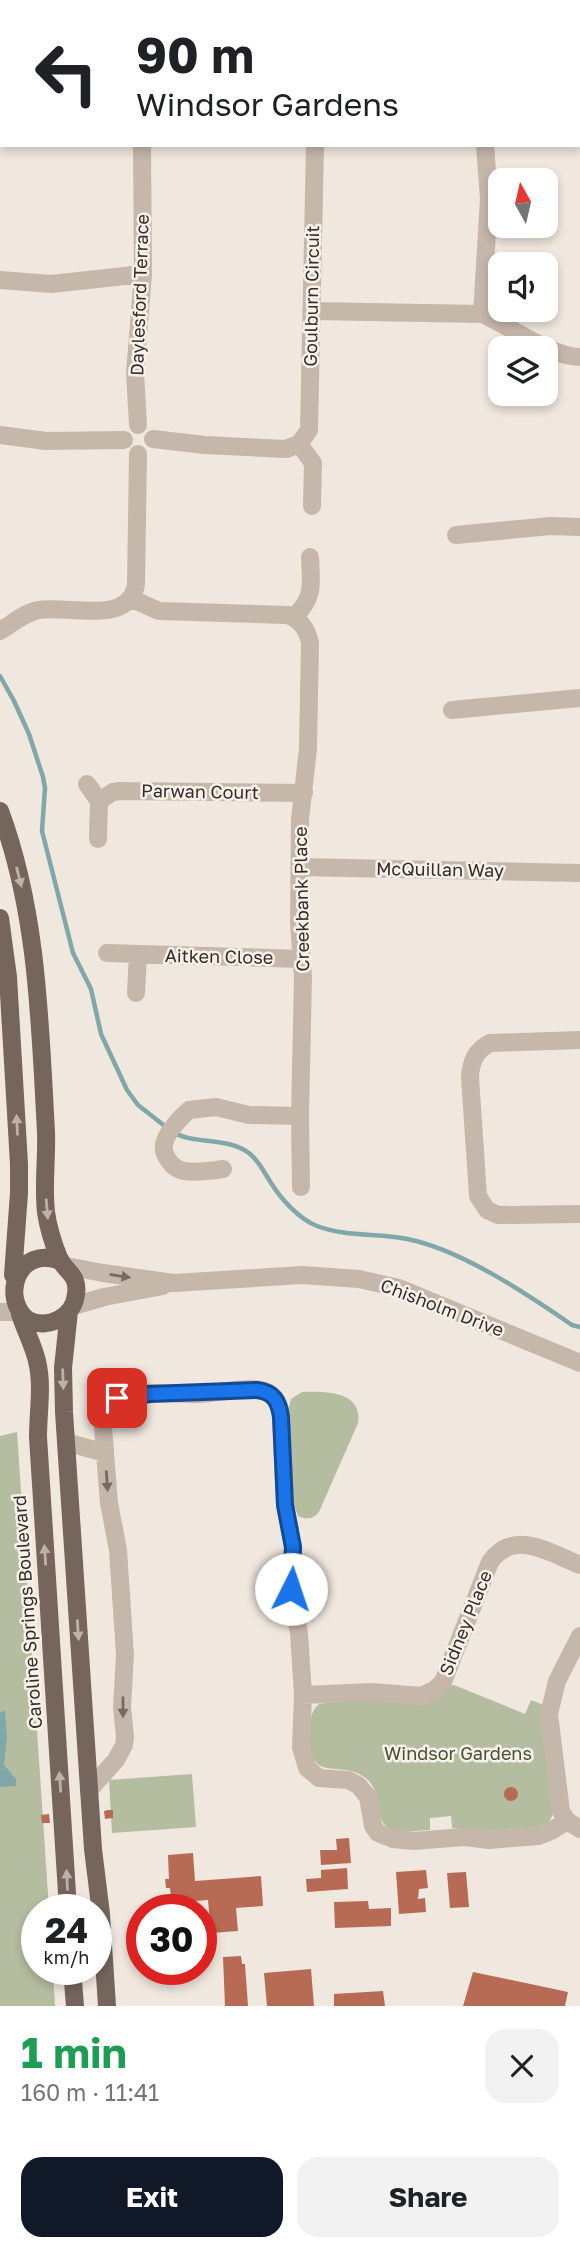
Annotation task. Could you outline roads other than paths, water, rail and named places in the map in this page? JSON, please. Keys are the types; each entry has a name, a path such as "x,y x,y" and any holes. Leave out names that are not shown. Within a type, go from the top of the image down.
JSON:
{"main road":[{"path":"0,811 21,883 31,939 46,1133 46,1212 63,1264 73,1274 76,1285 62,1368 93,1849 108,2003"},
{"path":"0,918 8,976 20,1185 8,1279 13,1313 37,1323 46,1323 55,1321 71,1308"},
{"path":"8,1279 34,1258 43,1257 63,1264"},
{"name":"Caroline Springs Boulevard","path":"13,1313 32,1343 39,1370 38,1437 67,1894"},
{"path":"48,1602 76,1600"},
{"path":"65,1850 93,1849"},
{"path":"73,1985 75,2006"}],"street":[{"name":"Daylesford Terrace","path":"138,425 135,373 143,274 144,147"},
{"name":"Goulburn Circuit","path":"299,444 309,430 315,147"},
{"path":"482,314 489,199 485,147"},
{"path":"0,280 51,284 143,274"},
{"path":"311,311 482,314 547,349 571,357 580,357"},
{"path":"138,425 150,430 153,439 150,448 138,454 130,451 124,440 129,428 138,425"},
{"path":"0,435 46,441 124,440"},
{"path":"153,439 286,449 299,444 313,463 312,506"},
{"path":"0,631 35,611 110,610 126,605 132,599 136,584 138,454"},
{"path":"456,535 551,526 580,527"},
{"path":"132,599 159,611 279,614 294,617 306,607 311,593 310,557"},
{"name":"Creekbank Place","path":"294,617 305,627 310,643 308,749 300,819 299,931 303,977 301,1187"},
{"path":"452,710 580,698"},
{"path":"87,784 99,801 98,839"},
{"name":"Parwan Court","path":"99,801 113,792 120,791 304,793"},
{"name":"McQuillan Way","path":"300,867 580,873"},
{"name":"Aitken Close","path":"107,953 301,959"},
{"path":"136,993 138,954"},
{"path":"580,1040 490,1043 478,1051 470,1077 478,1196 487,1210 498,1215 580,1214"},
{"path":"223,1169 180,1171 169,1161 164,1141 189,1110 216,1107 249,1115 300,1116"},
{"name":"Chisholm Drive","path":"63,1264 103,1273 174,1283"},
{"name":"Chisholm Drive","path":"71,1308 174,1283 302,1275 340,1276 399,1288 580,1363"},
{"path":"89,1790 116,1760 125,1737 120,1574 109,1503 104,1414 108,1405 117,1398 257,1390 269,1392 274,1396 280,1406 285,1505 293,1547 291,1589 299,1633 303,1695 300,1746 307,1768 319,1778 348,1780 361,1788 368,1797 373,1826 384,1836 405,1841 464,1837 489,1840 545,1834 574,1825 560,1807 549,1714 557,1681 580,1636"},
{"path":"66,1442 105,1453"},
{"name":"Sidney Place","path":"303,1695 372,1692 410,1696 428,1693 443,1682 490,1562 503,1548 513,1545 532,1546 580,1565"}],"water":[{"path":"5,1711 7,1738 4,1765 16,1779 16,1786 0,1787 0,1712"}],"waterway":[{"path":"0,676 29,734 43,777 45,788 42,831 73,953 91,989 101,1034 127,1090 138,1105 166,1127"},
{"path":"173,1132 190,1138 230,1144 249,1153 259,1163 285,1202 310,1223 339,1232 407,1239 449,1252 492,1274 572,1325 580,1327"}],"park label":[{"name":"Windsor Gardens","path":"458,1754"}]}
